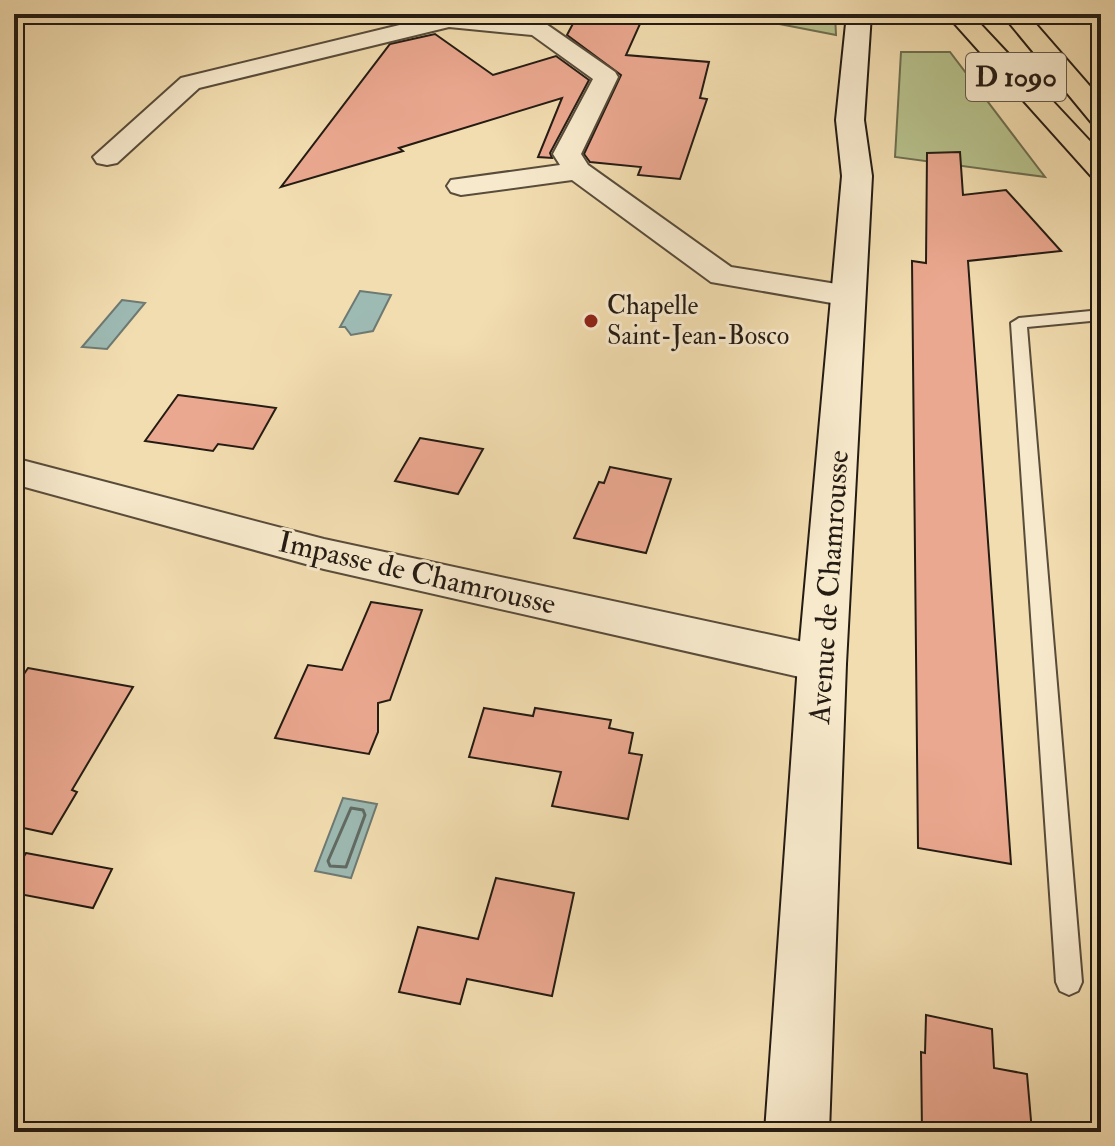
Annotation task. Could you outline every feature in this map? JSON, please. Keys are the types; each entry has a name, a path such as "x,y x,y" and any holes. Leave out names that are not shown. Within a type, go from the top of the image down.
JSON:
{"main road":[{"name":"D 1090","path":"958,14 1101,170"},
{"name":"D 1090","path":"1014,14 1101,116"}],"street":[{"path":"107,157 190,83 445,17 538,29 606,77 567,154 578,171 722,275 849,296"},
{"name":"Avenue de Chamrousse","path":"797,1132 822,664 857,176 850,120 867,24"},
{"path":"461,186 578,171"},
{"name":"Impasse de Chamrousse","path":"14,471 324,554 822,664"}],"lane":[{"path":"1069,982 1019,323 1101,315"}],"green space":[{"path":"688,14 835,14 836,35 769,22"},
{"path":"901,52 950,52 1045,177 895,157"}],"water":[{"path":"360,291 391,295 373,331 351,335 345,327 340,327"},
{"path":"122,300 145,303 107,349 82,347"},
{"path":"343,798 377,804 351,878 315,871"}],"building":[{"path":"578,14 627,16 624,23 640,24 626,55 709,62 700,98 707,99 680,179 638,175 641,167 590,162 584,154 621,75 567,35"},
{"path":"435,34 493,75 556,56 589,80 550,153 552,158 538,157 562,98 399,148 403,151 281,187 390,44"},
{"path":"960,152 963,195 1006,190 1061,251 968,261 1011,864 918,848 912,261 926,263 927,153"},
{"path":"178,395 276,408 253,449 218,444 213,451 145,441"},
{"path":"420,438 483,449 458,494 395,481"},
{"path":"610,467 671,479 646,553 574,538 599,482 604,483"},
{"path":"371,602 422,610 390,700 378,703 378,732 369,754 275,738 308,665 342,670"},
{"path":"28,668 133,687 72,790 77,792 52,834 14,826 14,689"},
{"path":"484,708 533,716 535,708 611,720 609,728 633,733 629,753 642,755 628,819 552,806 561,772 469,757"},
{"path":"26,853 112,869 93,908 14,893 14,873"},
{"path":"496,878 574,893 552,996 467,979 460,1004 399,992 418,927 478,939"},
{"path":"926,1015 992,1029 994,1068 1027,1074 1032,1132 922,1132 921,1052 925,1053"}],"place":[{"name":"Chapelle Saint-Jean-Bosco","path":"591,321"}]}
